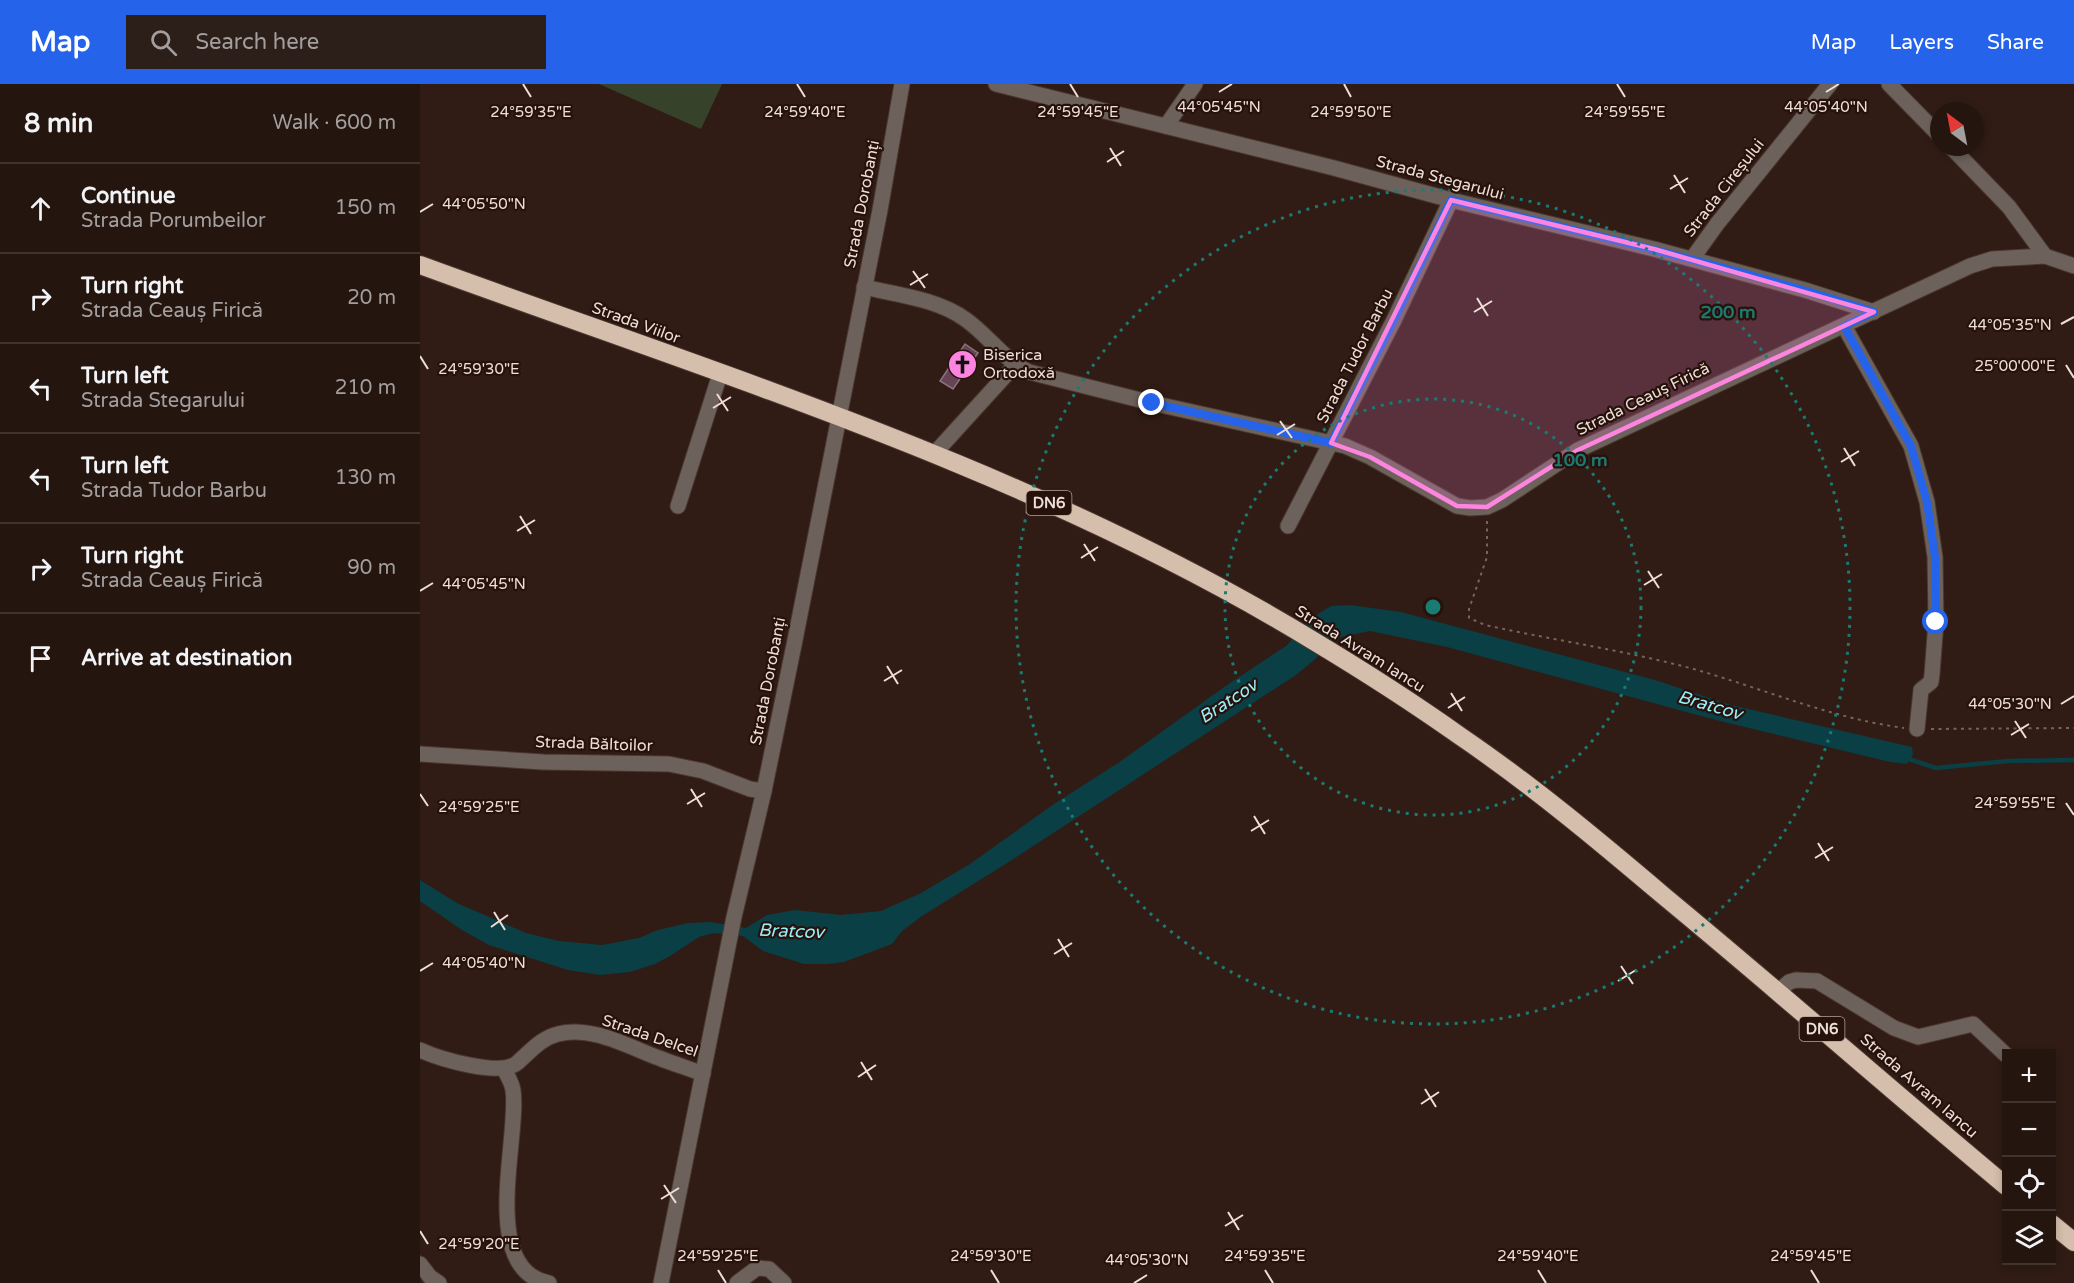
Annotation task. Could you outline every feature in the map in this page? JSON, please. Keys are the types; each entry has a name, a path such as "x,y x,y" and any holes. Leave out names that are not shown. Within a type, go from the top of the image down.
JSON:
{"highway":[{"name":"Strada Viilor","path":"420,265 839,417"},
{"name":"Strada Avram Iancu","path":"839,417 934,454 1088,521 1216,585 1287,625 1460,736 1534,791 1779,991 2002,1182"},
{"path":"2056,1227 2074,1242"}],"street":[{"name":"Strada Dorobanți","path":"661,1283 734,917 764,791 839,417 902,84"},
{"name":"Strada Stegarului","path":"996,84 1692,259 1805,290 1874,312"},
{"path":"1166,126 1195,84"},
{"name":"Strada Cireșului","path":"1692,259 1717,224 1830,84"},
{"path":"1889,84 1930,126"},
{"path":"1960,156 2009,207 2045,256 2074,266"},
{"name":"Strada Tudor Barbu","path":"1288,526 1394,320 1451,200"},
{"name":"Strada Ceauș Firică","path":"1487,507 1502,500 1578,450 1970,266 1992,259 2045,256"},
{"path":"864,287 930,302 952,311 966,319 1015,365 1029,372 1152,403 1345,446 1370,457 1457,506 1487,507"},
{"path":"1844,326 1911,446 1927,502 1935,557 1936,622 1932,674 1930,682 1921,690 1917,729"},
{"path":"934,454 1015,365"},
{"path":"678,506 720,374"},
{"name":"Strada Băltoilor","path":"420,754 543,762 669,764 703,771 750,789 764,791"},
{"name":"Strada Avram Iancu","path":"1779,991 1789,982 1796,980 1817,981 1894,1028 1918,1037 1973,1024 2002,1050"},
{"name":"Strada Delcel","path":"504,1069 515,1065 532,1047 557,1034 584,1032 703,1074"},
{"path":"420,1050 486,1069 504,1069 513,1089 508,1168 508,1216 511,1242 517,1258 529,1274 549,1283"},
{"path":"420,1264 430,1277 439,1283"},
{"path":"737,1283 757,1268 769,1269 784,1283"}],"path":[{"path":"1487,507 1487,557 1469,609 1469,618 1485,625 1595,646 1690,668 1843,717 1870,723 1917,729 2074,728"}],"highlighted area":[{"path":"1451,200 1654,249 1874,312 1578,450 1487,507 1457,506 1370,457 1331,443"}],"green space":[{"path":"599,84 722,84 701,129"}],"water":[{"path":"1350,605 1401,612 1655,680 1731,705 1912,747 1913,754 1907,764 1890,762 1716,720 1447,647 1370,631 1336,638 1296,675 922,916 902,931 892,944 844,962 804,964 763,951 743,936 714,933 699,937 655,964 630,972 600,975 568,970 489,945 462,930 420,901 420,880 457,903 526,933 559,941 602,945 639,938 658,930 688,923 711,922 746,928 767,915 795,910 841,915 881,911 921,893 970,864 1286,646 1313,617 1331,606"}],"building":[{"path":"965,344 978,353 953,389 940,381"}],"waterway":[{"name":"Bratcov","path":"1906,758 1936,768 2008,761 2074,760"}],"place":[{"name":"Biserica Ortodoxă","path":"962,364"}],"route":[{"path":"1152,403 1331,443 1394,320 1451,200 1654,249 1805,290 1874,312 1844,326 1911,446 1927,502 1935,557 1936,622"}]}
